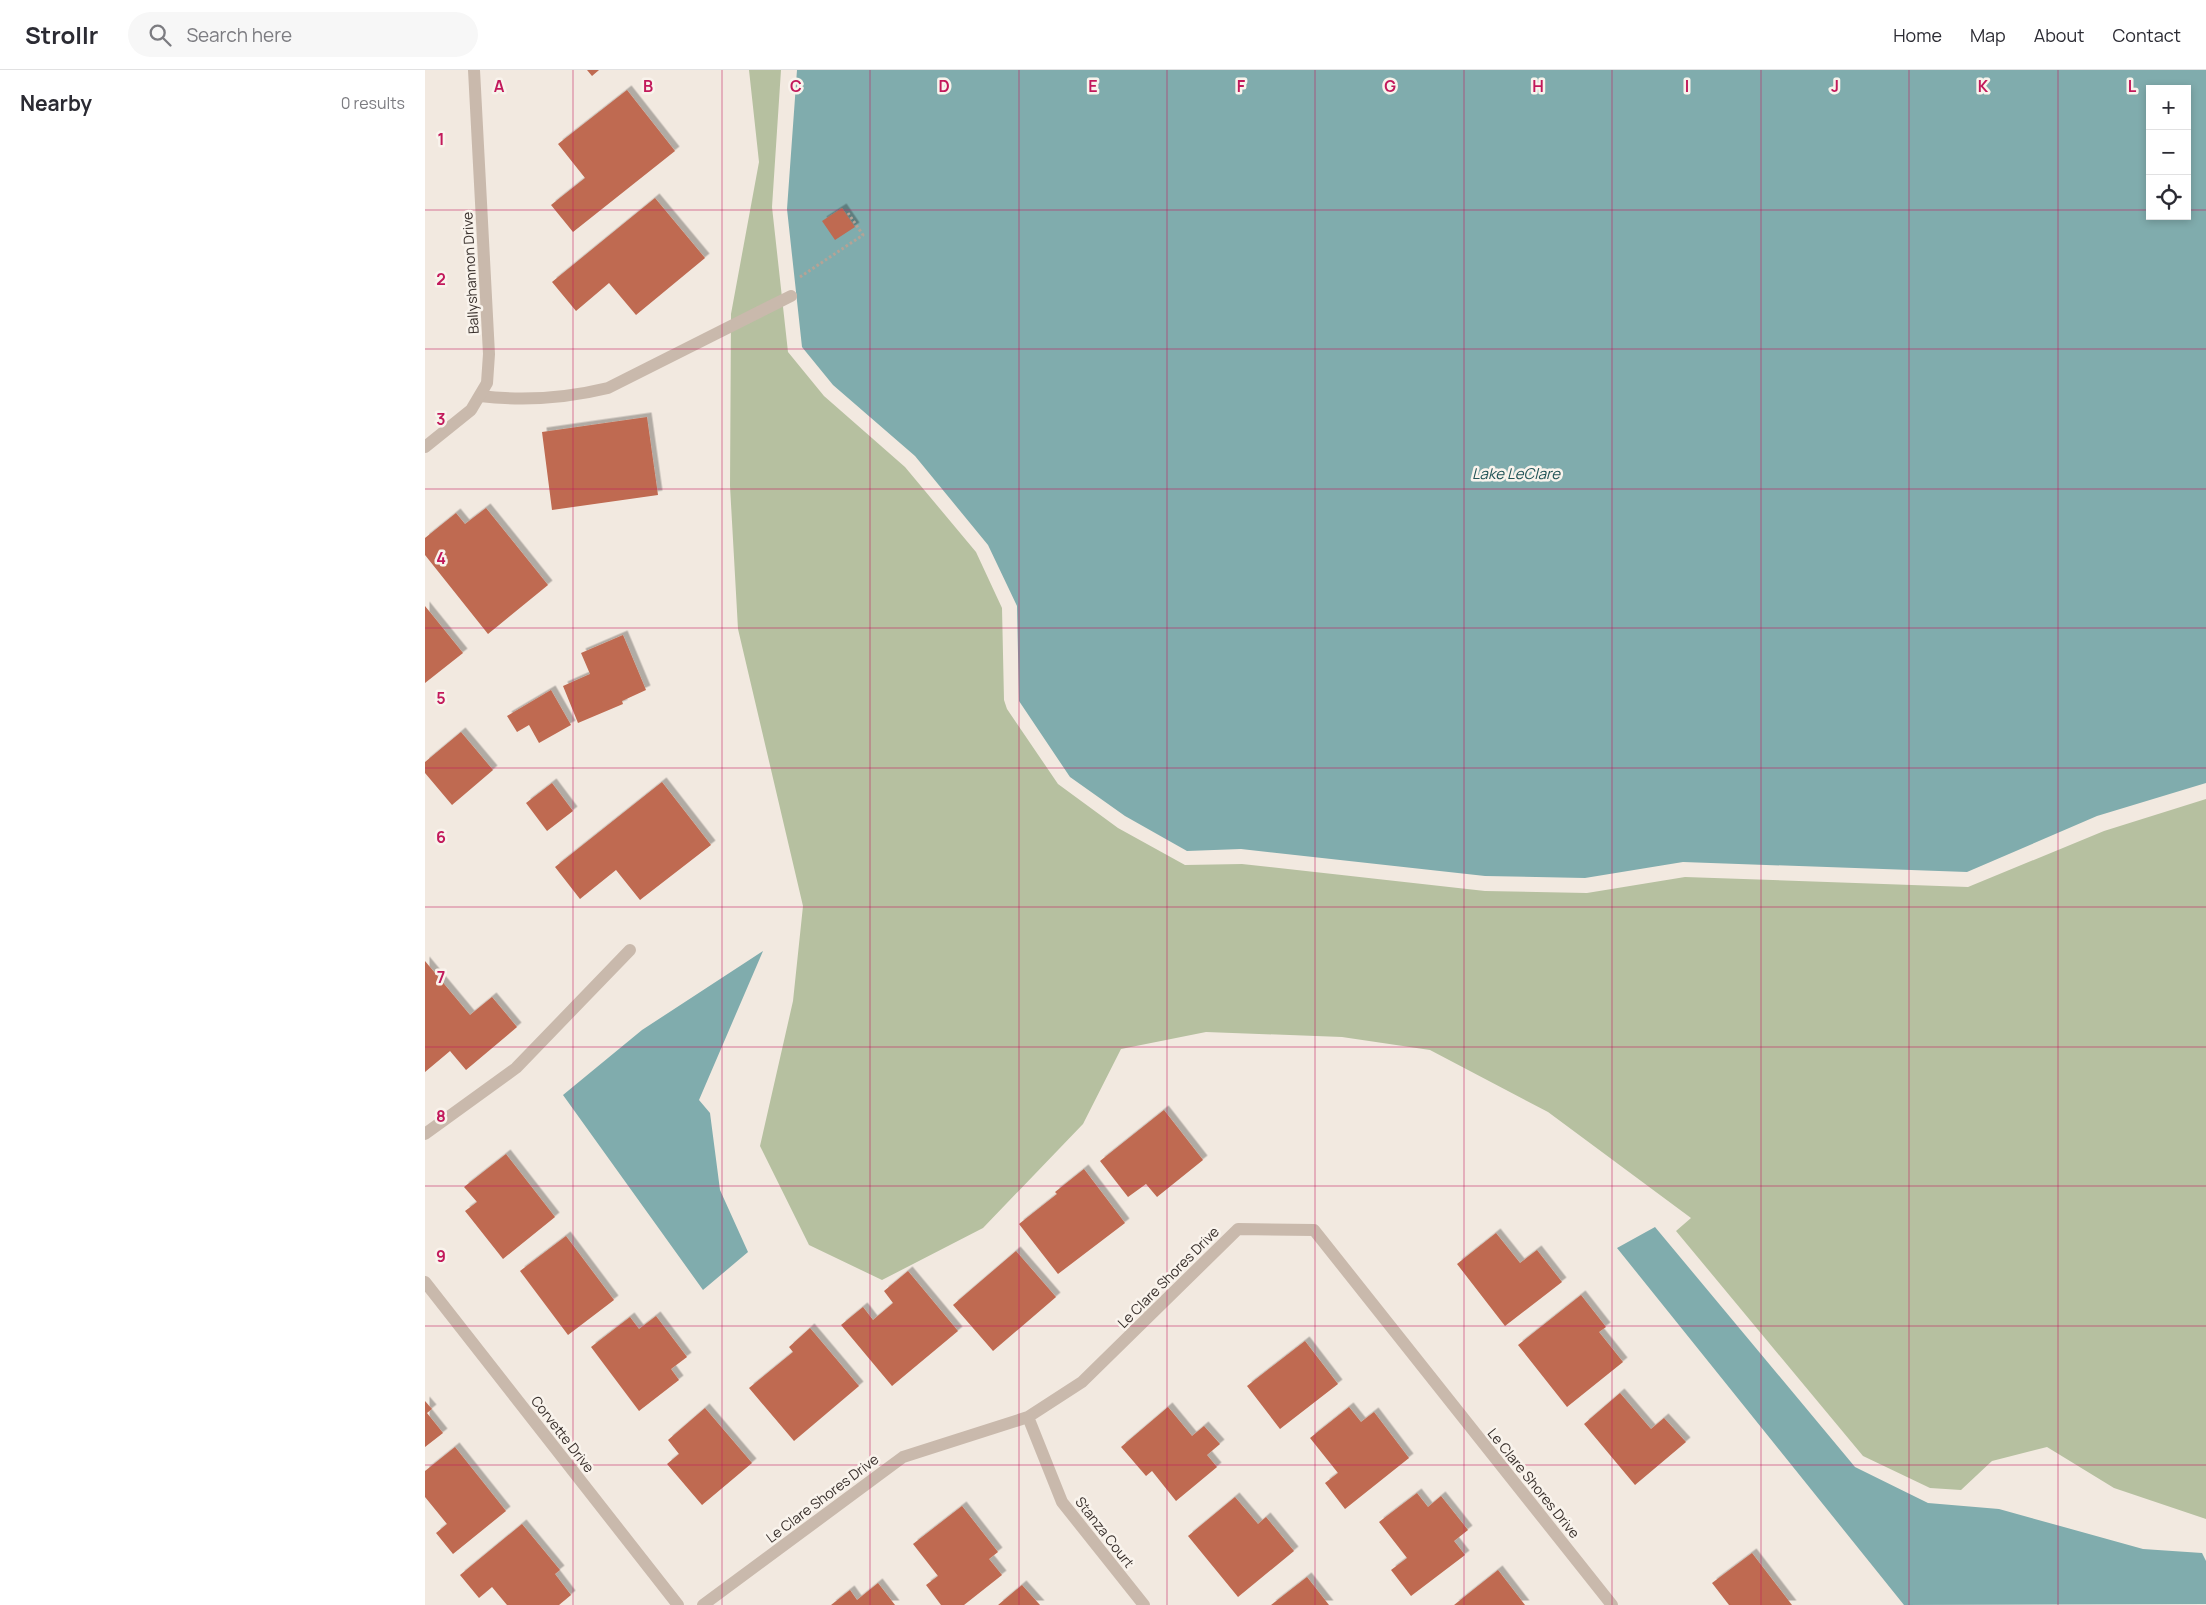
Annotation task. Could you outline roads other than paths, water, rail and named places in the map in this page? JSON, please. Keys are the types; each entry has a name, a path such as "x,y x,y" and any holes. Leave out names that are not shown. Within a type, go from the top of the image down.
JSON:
{"street":[{"name":"Ballyshannon Drive","path":"425,447 471,410 487,383 489,354 474,70"},
{"path":"480,396 510,400 587,393 608,388 791,296"},
{"path":"425,1134 516,1068 630,950"},
{"name":"Le Clare Shores Drive","path":"703,1605 903,1456 1028,1417 1081,1382 1238,1229 1314,1230 1612,1605"},
{"name":"Corvette Drive","path":"425,1282 678,1605"},
{"name":"Stanza Court","path":"1028,1417 1062,1502 1144,1605"}],"water":[{"name":"Lake LeClare","path":"797,70 2206,70 2206,783 2097,816 1967,872 1683,862 1585,878 1485,876 1241,849 1187,851 1125,816 1070,777 1019,701 1017,606 988,545 915,456 833,385 802,347 787,209"},
{"path":"763,951 699,1100 710,1113 720,1190 748,1252 703,1290 563,1095 642,1030"},
{"path":"1655,1227 1855,1467 1928,1503 1999,1509 2143,1549 2202,1553 2206,1561 2206,1604 1904,1605 1617,1248"}]}
